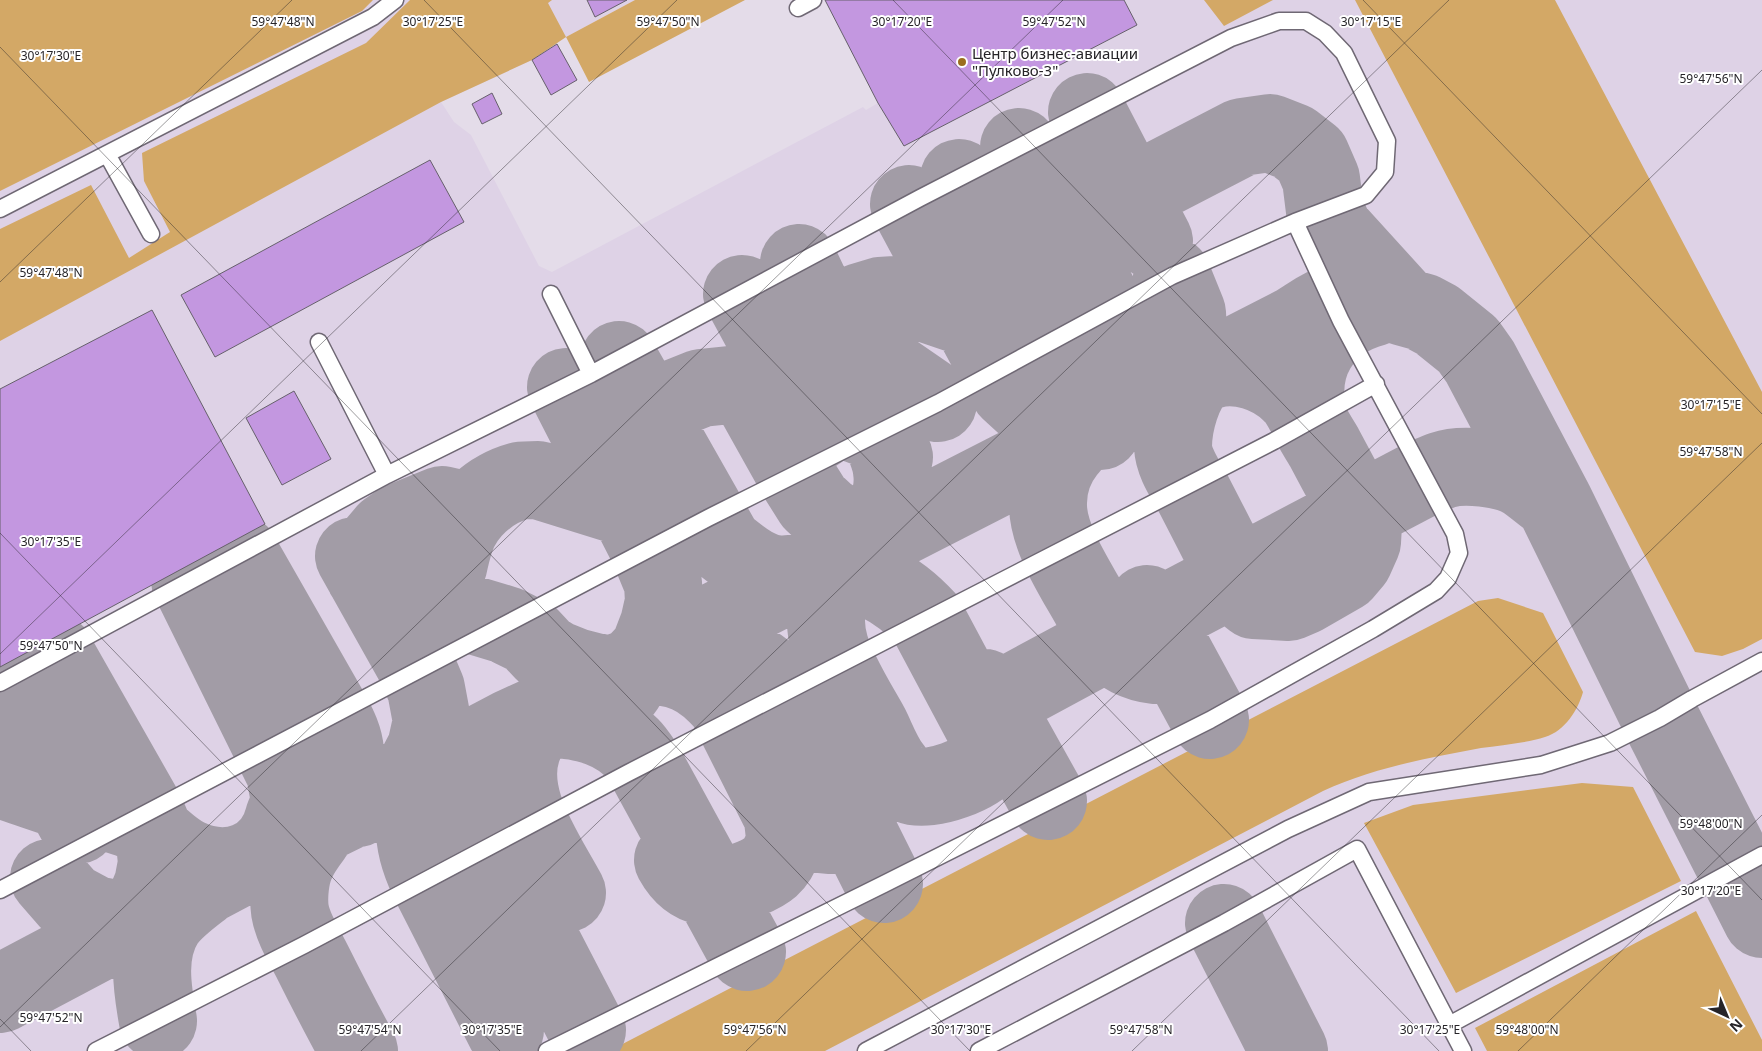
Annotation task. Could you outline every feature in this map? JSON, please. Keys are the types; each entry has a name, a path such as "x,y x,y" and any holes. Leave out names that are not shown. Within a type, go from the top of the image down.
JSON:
{"lane":[{"path":"0,208 373,17 395,0"},
{"path":"798,8 813,0"},
{"path":"0,683 387,474 591,374 920,198 1222,42 1280,21 1306,21 1325,33 1344,53 1387,141 1385,172 1366,195 1295,222 1172,276 929,407 708,518 0,890"},
{"path":"107,154 151,234"},
{"path":"547,1051 1210,720 1373,629 1436,591 1448,578 1459,553 1455,534 1341,321 1295,222"},
{"path":"551,294 591,374"},
{"path":"319,342 387,474"},
{"path":"96,1051 295,950 636,769 1266,446 1376,384"},
{"path":"866,1051 1288,829 1369,792 1541,766 1610,743 1660,718 1762,661"},
{"path":"979,1051 1215,927 1357,849 1463,1051"},
{"path":"1450,1025 1762,855"}],"shaded area":[{"path":"0,0 635,0 566,37 532,60 441,102 454,122 471,135 539,266 552,272 863,107 866,110 878,103 904,146 1137,25 1124,0 1762,0 1762,1051 0,1051"},
{"path":"0,0 373,0 362,11 0,191"},
{"path":"410,0 552,0 548,3 566,37 532,60 441,102 0,341 0,229 91,185 129,258 170,232 144,181 142,153 366,43"},
{"path":"635,0 745,0 589,82 566,37"},
{"path":"1204,0 1273,0 1224,26"},
{"path":"1355,0 1555,0 1762,392 1762,639 1743,649 1722,656 1695,652"},
{"path":"1498,598 1543,613 1583,692 1578,706 1570,719 1552,734 1530,741 1481,748 1400,765 1361,776 1323,791 825,1051 609,1051 1478,601"},
{"path":"1582,783 1633,787 1681,881 1456,993 1364,823 1413,805"},
{"path":"1696,911 1762,1040 1762,1051 1487,1051 1475,1028"}],"building":[{"path":"587,0 627,0 595,17"},
{"name":"Центр бизнес-авиации \"Пулково-3\"","path":"825,0 1124,0 1137,25 904,146 878,103"},
{"path":"557,44 577,80 551,95 532,60"},
{"path":"492,93 502,114 482,124 472,104"},
{"path":"430,160 464,222 215,357 181,295"},
{"path":"152,310 265,524 0,667 0,389"},
{"path":"294,391 331,459 282,485 246,418"}],"taxiway":[{"path":"1087,112 1154,241"},
{"path":"994,703 1109,641 1155,619 1425,477 1441,471 1461,467 1495,469 1523,479 1554,502 1480,362 1468,345 1437,320 1422,312 1404,307 1334,230 1325,211 1321,179 1311,156 1293,142 1270,133 1242,137 1130,195 1114,206 1102,221 1094,239 1090,257 1092,285"},
{"path":"909,204 1009,390 1033,412 1054,422 1095,427 1114,397 1117,388 1121,361 1120,348 1099,295 1019,147"},
{"path":"959,178 1061,375 1071,386 1086,394 1112,403 1144,402 1172,377 1183,355 1188,333 1187,313 1172,276"},
{"path":"799,263 880,433 894,457"},
{"path":"742,294 817,432"},
{"path":"830,328 845,311 860,302 880,296 896,295 914,299 999,328"},
{"path":"0,994 319,825 511,728 579,697 633,667 673,648 701,629 1293,326 1324,307 1334,303 1361,298 1387,301 1404,307"},
{"path":"1310,421 1308,418 1301,406 1296,399 1283,386 1264,375 1243,368 1221,368 1200,374 1188,388 1180,407 1173,438 1176,460 1240,589 1254,600 1289,602 1303,596 1343,573 1354,560 1362,542 1363,524 1359,511 1310,423 1309,419 1306,400 1306,381 1310,364 1317,348 1327,335 1340,323 1356,314 1375,307"},
{"path":"832,330 938,403"},
{"path":"619,360 724,545 751,565 770,573 787,574 833,571 849,573 863,576 891,589 916,608 927,620 991,740 991,755 978,769 967,775 942,784 930,786 919,787 906,782 896,773 886,759 843,678 829,644 826,611 834,584 838,576 842,568 853,552"},
{"path":"634,469 639,449 653,421 671,400 701,388 730,385 801,403 880,433 889,456 893,481 892,491 878,527 868,544"},
{"path":"466,518 455,508 442,505 400,522 387,531 376,544 365,576 443,606 506,625 530,637 544,652 555,659 575,667 602,674 616,673 633,667 649,650 659,624 664,602 663,583 649,549 566,387"},
{"path":"749,391 813,502 827,515 843,525 864,529 897,529"},
{"path":"1101,431 1090,432 1078,438 1059,462 1049,488 1048,503 1052,530 1063,557 1106,637 1113,646 1129,658 1155,665"},
{"path":"448,567 459,530 472,511 488,496 519,481 538,480 657,517"},
{"path":"1554,502 1660,718 1762,919"},
{"path":"240,554 332,715 343,741 345,764 341,787 332,807 299,856 291,880 289,905 300,938 359,1051"},
{"path":"354,556 418,670 426,689 432,721 426,748 415,769 388,791 379,794"},
{"path":"0,779 140,823 180,854 203,864 218,866 247,862 259,855 270,845 278,832 288,804 289,793 285,773 190,581"},
{"path":"1147,604 1210,720"},
{"path":"674,648 701,645 713,646 737,654 760,667 788,692 884,884"},
{"path":"725,651 721,676 726,704 783,817 805,830 816,834 830,835"},
{"path":"49,878 69,901 95,915 137,923 153,884 157,863 154,832 146,813 55,653"},
{"path":"624,689 638,665 665,667 697,678 716,693 726,704"},
{"path":"1,683 78,825"},
{"path":"985,688 1048,801"},
{"path":"550,710 526,740 519,759 518,779 521,799 528,819 567,893"},
{"path":"518,732 535,717 561,719 598,727 610,732 631,747 647,769 747,952"},
{"path":"449,761 427,789 420,802 416,816 416,845 428,879 505,1030"},
{"path":"358,808 373,801 401,799 430,803 456,815 491,845 587,1030"},
{"path":"673,860 688,878 705,886 725,887 747,880 766,871 778,858 785,841 783,817"},
{"path":"158,1021 152,970 155,945 165,922 182,904 202,888"},
{"path":"1224,923 1289,1051"}],"place":[{"name":"Центр бизнес-авиации \"Пулково-3\"","path":"962,62"}]}
